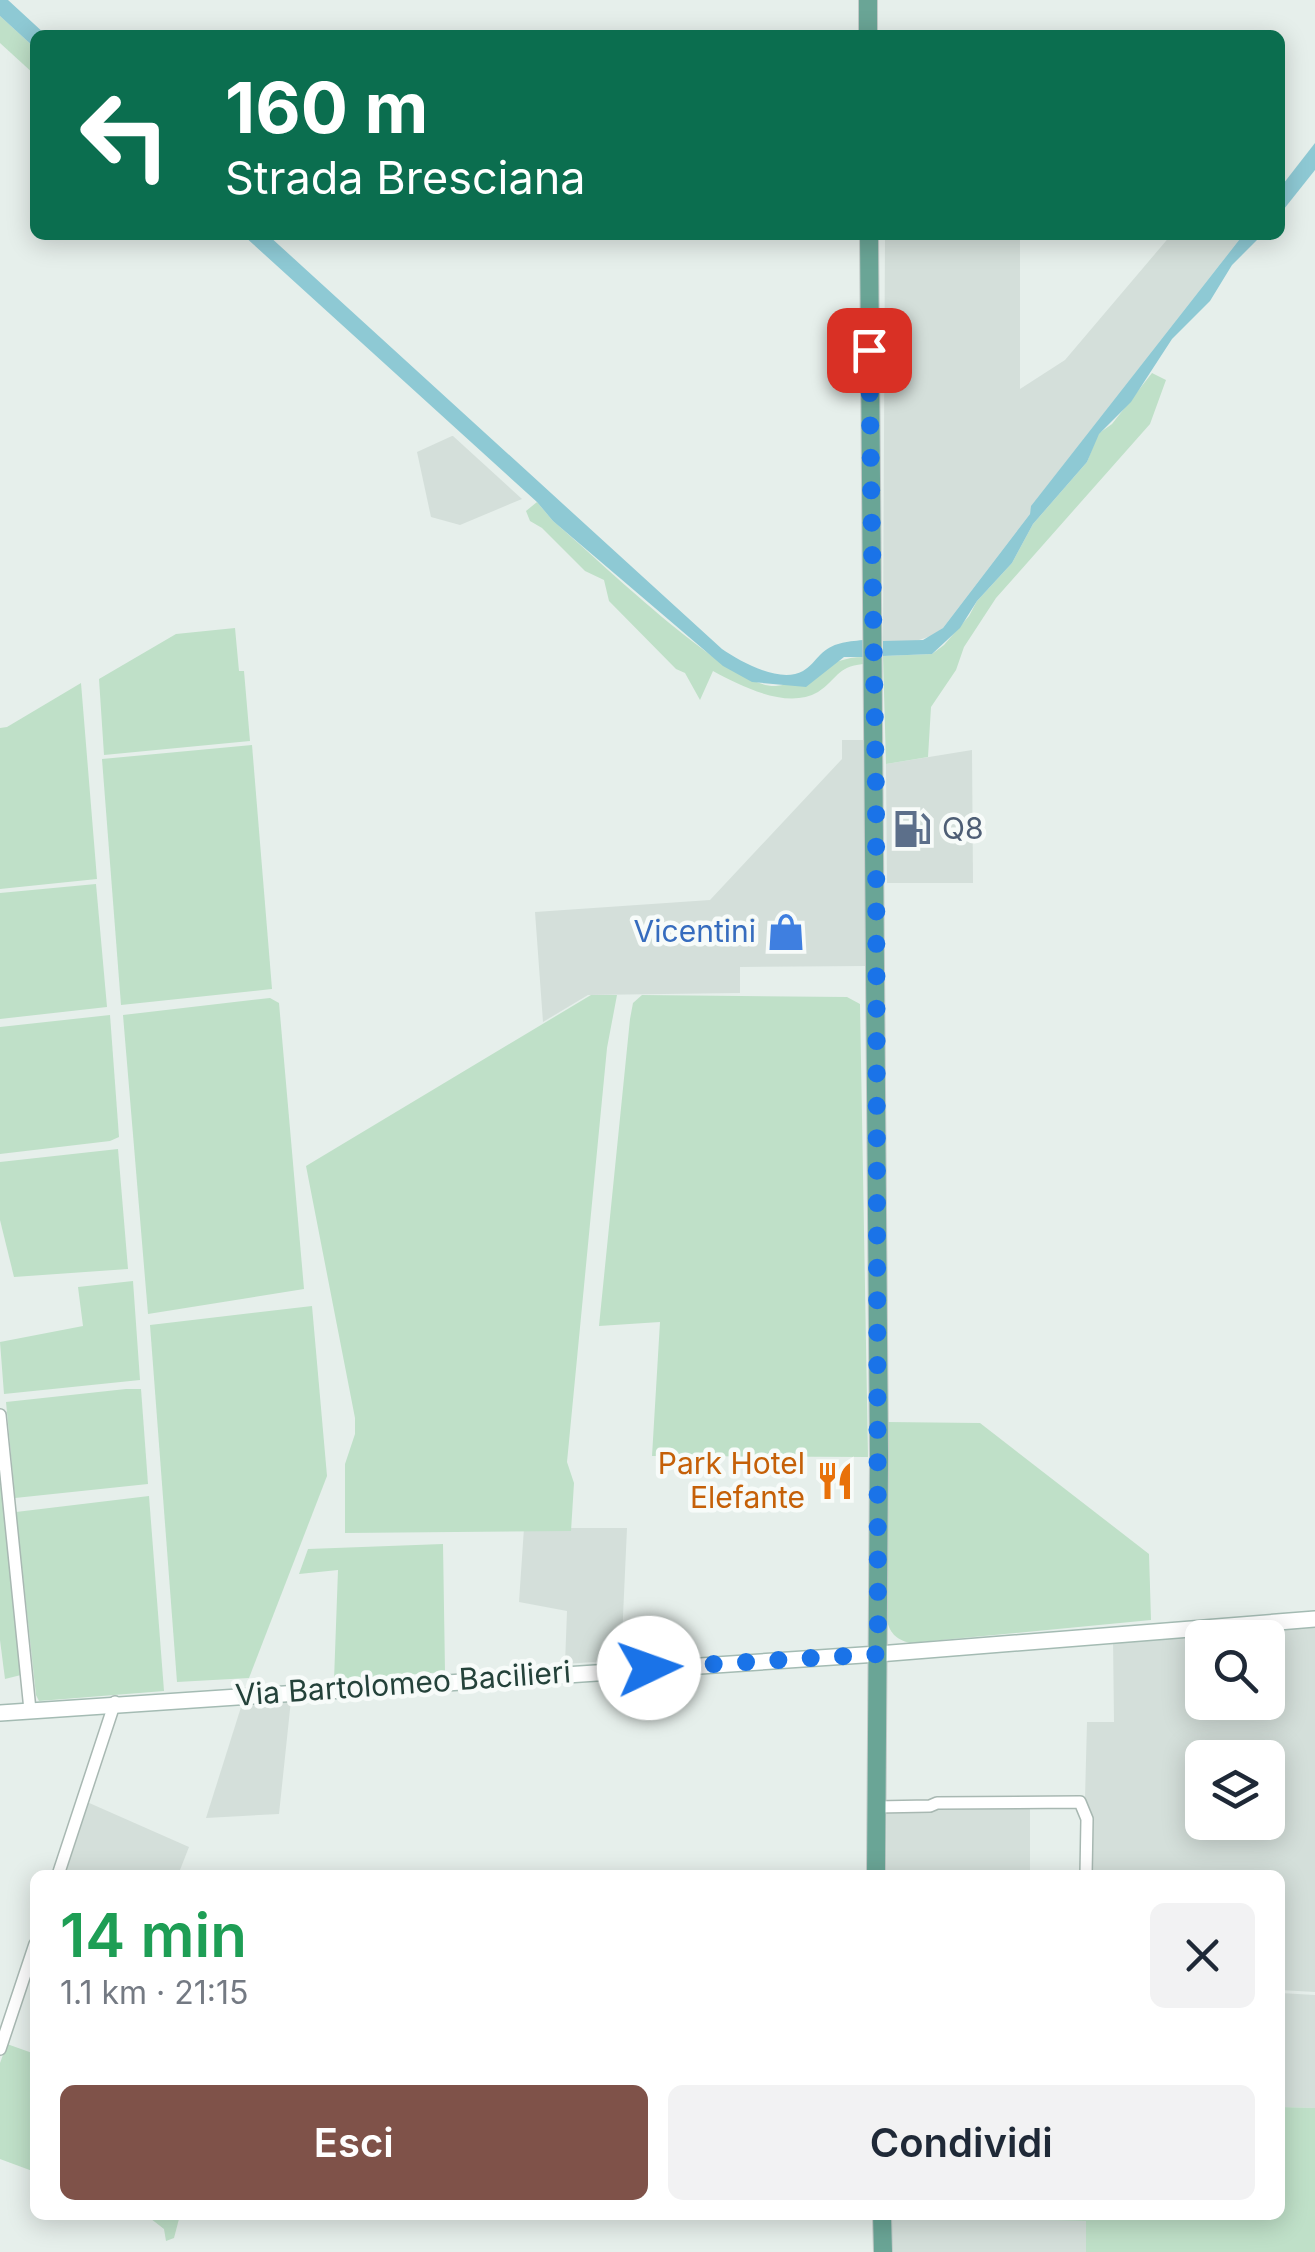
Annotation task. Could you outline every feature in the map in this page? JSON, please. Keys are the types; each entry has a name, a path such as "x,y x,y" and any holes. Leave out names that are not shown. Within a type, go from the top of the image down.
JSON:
{"main road":[{"path":"868,0 868,30"},
{"path":"868,240 874,650 876,1870"},
{"path":"882,2220 882,2252"}],"street":[{"path":"0,1415 30,1710"},
{"name":"Via Bartolomeo Bacilieri","path":"0,1712 878,1654 1315,1619"},
{"path":"60,1870 115,1702"},
{"path":"876,1807 1080,1802 1087,1819 1086,1870"},
{"path":"0,2049 30,1959"}],"shaded area":[{"path":"885,240 1020,240 1020,389 1065,360 1167,240 1239,240 1032,505 1030,514 943,628 913,642 883,641"},
{"path":"452,436 522,499 460,525 431,517 417,452"},
{"path":"842,740 863,740 866,966 740,967 740,993 588,995 543,1022 535,912 710,900 842,759"},
{"path":"972,750 973,883 887,883 886,764"},
{"path":"524,1528 627,1528 621,1660 565,1664 567,1611 519,1602"},
{"path":"1315,1622 1315,1992 1285,1990 1285,1870 1083,1870 1087,1722 1114,1722 1113,1638 1185,1632 1185,1720 1285,1720 1285,1624"},
{"path":"291,1700 279,1814 206,1818 242,1704"},
{"path":"1030,1798 1030,1870 886,1870 887,1801"},
{"path":"87,1802 189,1847 180,1870 64,1870"},
{"path":"1285,1993 1315,1995 1315,2108 1285,2107"},
{"path":"891,2220 1087,2221 1086,2252 891,2252"}],"green space":[{"path":"0,16 30,43 30,70 0,43"},
{"path":"1152,373 1166,380 1150,424 996,598 964,647 956,670 931,707 928,757 886,764 883,656 932,654 944,645 1012,563 1033,524 1087,462 1098,434 1112,424"},
{"path":"537,502 553,521 663,617 728,667 755,681 776,686 851,658 863,657 863,664 842,671 818,692 792,698 764,694 713,671 700,700 685,673 676,669 609,601 604,580 585,571 530,521 526,511"},
{"path":"235,628 239,671 244,671 250,741 104,755 99,679 176,634"},
{"path":"81,683 97,879 0,889 0,728"},
{"path":"252,745 272,989 121,1005 102,759"},
{"path":"96,884 107,1007 0,1019 0,893"},
{"path":"591,995 617,995 607,1048 567,1462 574,1483 571,1531 345,1533 345,1464 355,1434 355,1418 306,1166"},
{"path":"642,995 847,997 860,1004 868,1457 652,1456 660,1322 599,1326 630,1019 633,1003"},
{"path":"270,998 279,1003 304,1289 148,1314 123,1015"},
{"path":"110,1015 119,1137 0,1154 0,1027"},
{"path":"118,1149 128,1269 14,1277 0,1220 0,1162"},
{"path":"133,1281 140,1380 4,1394 0,1342 83,1326 78,1287"},
{"path":"312,1306 327,1476 249,1678 177,1682 150,1325"},
{"path":"141,1389 148,1484 15,1498 6,1402"},
{"path":"886,1422 980,1423 1149,1554 1151,1620 910,1643 897,1637 886,1618"},
{"path":"0,1480 21,1675 5,1679 0,1640"},
{"path":"149,1496 164,1691 39,1701 16,1512"},
{"path":"443,1544 445,1672 334,1680 338,1570 299,1574 308,1549"},
{"path":"7,2044 30,2052 30,2170 0,2159 0,2063"},
{"path":"1285,2107 1315,2108 1315,2252 1086,2252 1086,2221 1037,2220 1285,2220"},
{"path":"152,2220 179,2220 174,2238 166,2241 164,2229"}],"water":[{"path":"0,0 8,0 41,30 30,30 30,43 0,16"},
{"path":"1315,143 1315,170 1285,208 1285,182"},
{"path":"249,240 273,240 722,649 750,665 783,675 803,671 840,643 863,640 863,657 844,657 806,687 752,682 723,666 553,521 537,502"},
{"path":"1239,240 1257,240 1232,265 1210,301 1172,339 1131,402 1099,434 1087,462 1033,524 1012,563 977,601 960,628 932,654 883,656 883,641 923,640 943,628 1030,514 1031,506"}],"place":[{"name":"Q8","path":"912,829"},
{"name":"Vicentini","path":"786,932"},
{"name":"Park Hotel Elefante","path":"835,1481"}],"route":[{"path":"649,1668 878,1654 876,795 869,350"}]}
